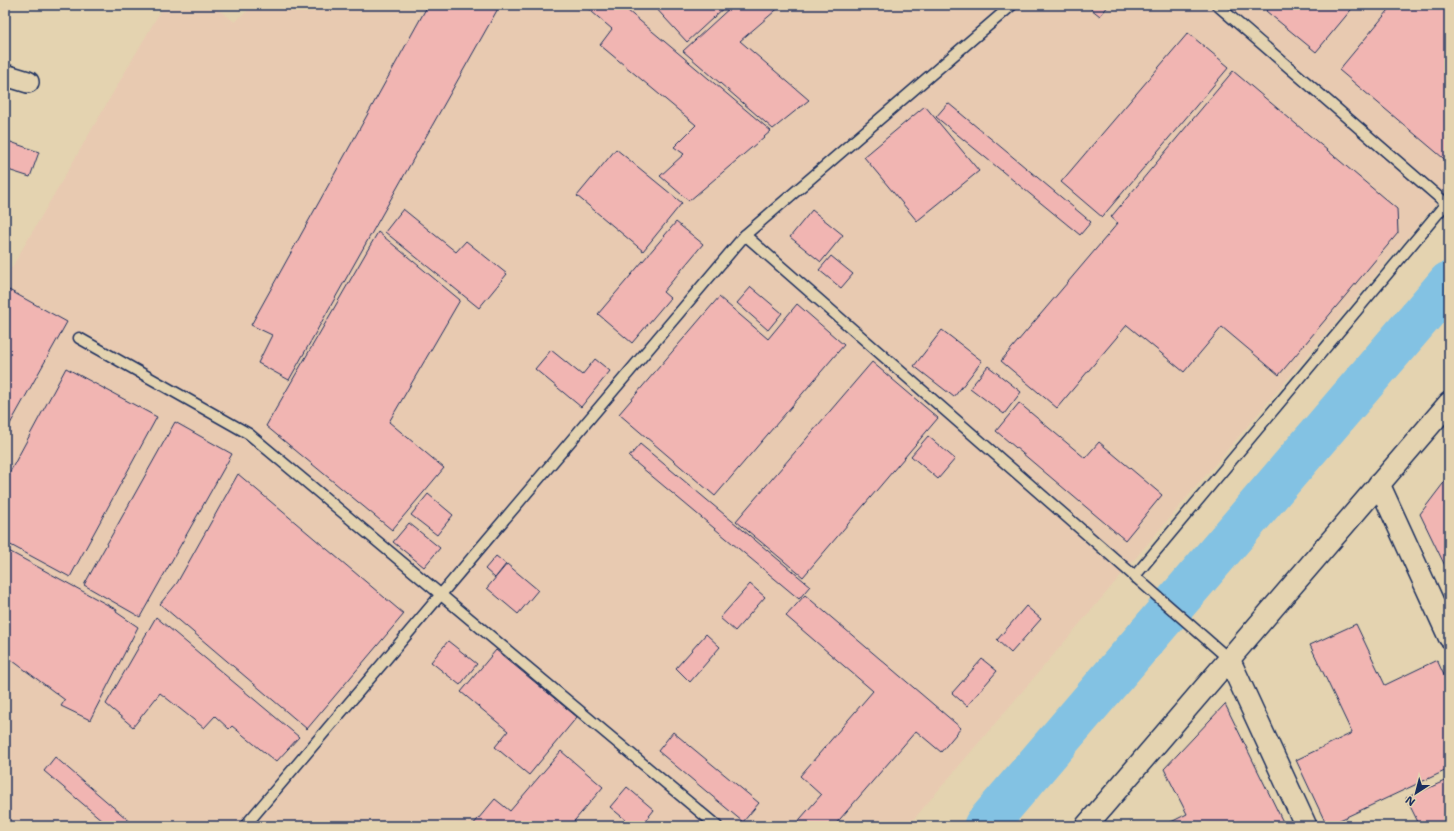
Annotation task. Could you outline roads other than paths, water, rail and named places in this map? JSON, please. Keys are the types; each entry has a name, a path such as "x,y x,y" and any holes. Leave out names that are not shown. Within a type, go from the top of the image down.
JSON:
{"street":[{"path":"5,75 28,82"},
{"path":"1086,826 1449,403"},
{"path":"1379,484 1449,637"},
{"path":"1229,659 1306,826"}],"lane":[{"path":"245,826 745,235 1012,5"},
{"path":"1134,577 1448,203 1216,5"},
{"path":"745,235 1229,659"},
{"path":"80,338 249,434 717,826"}],"waterway":[{"path":"985,826 1449,283"}]}
